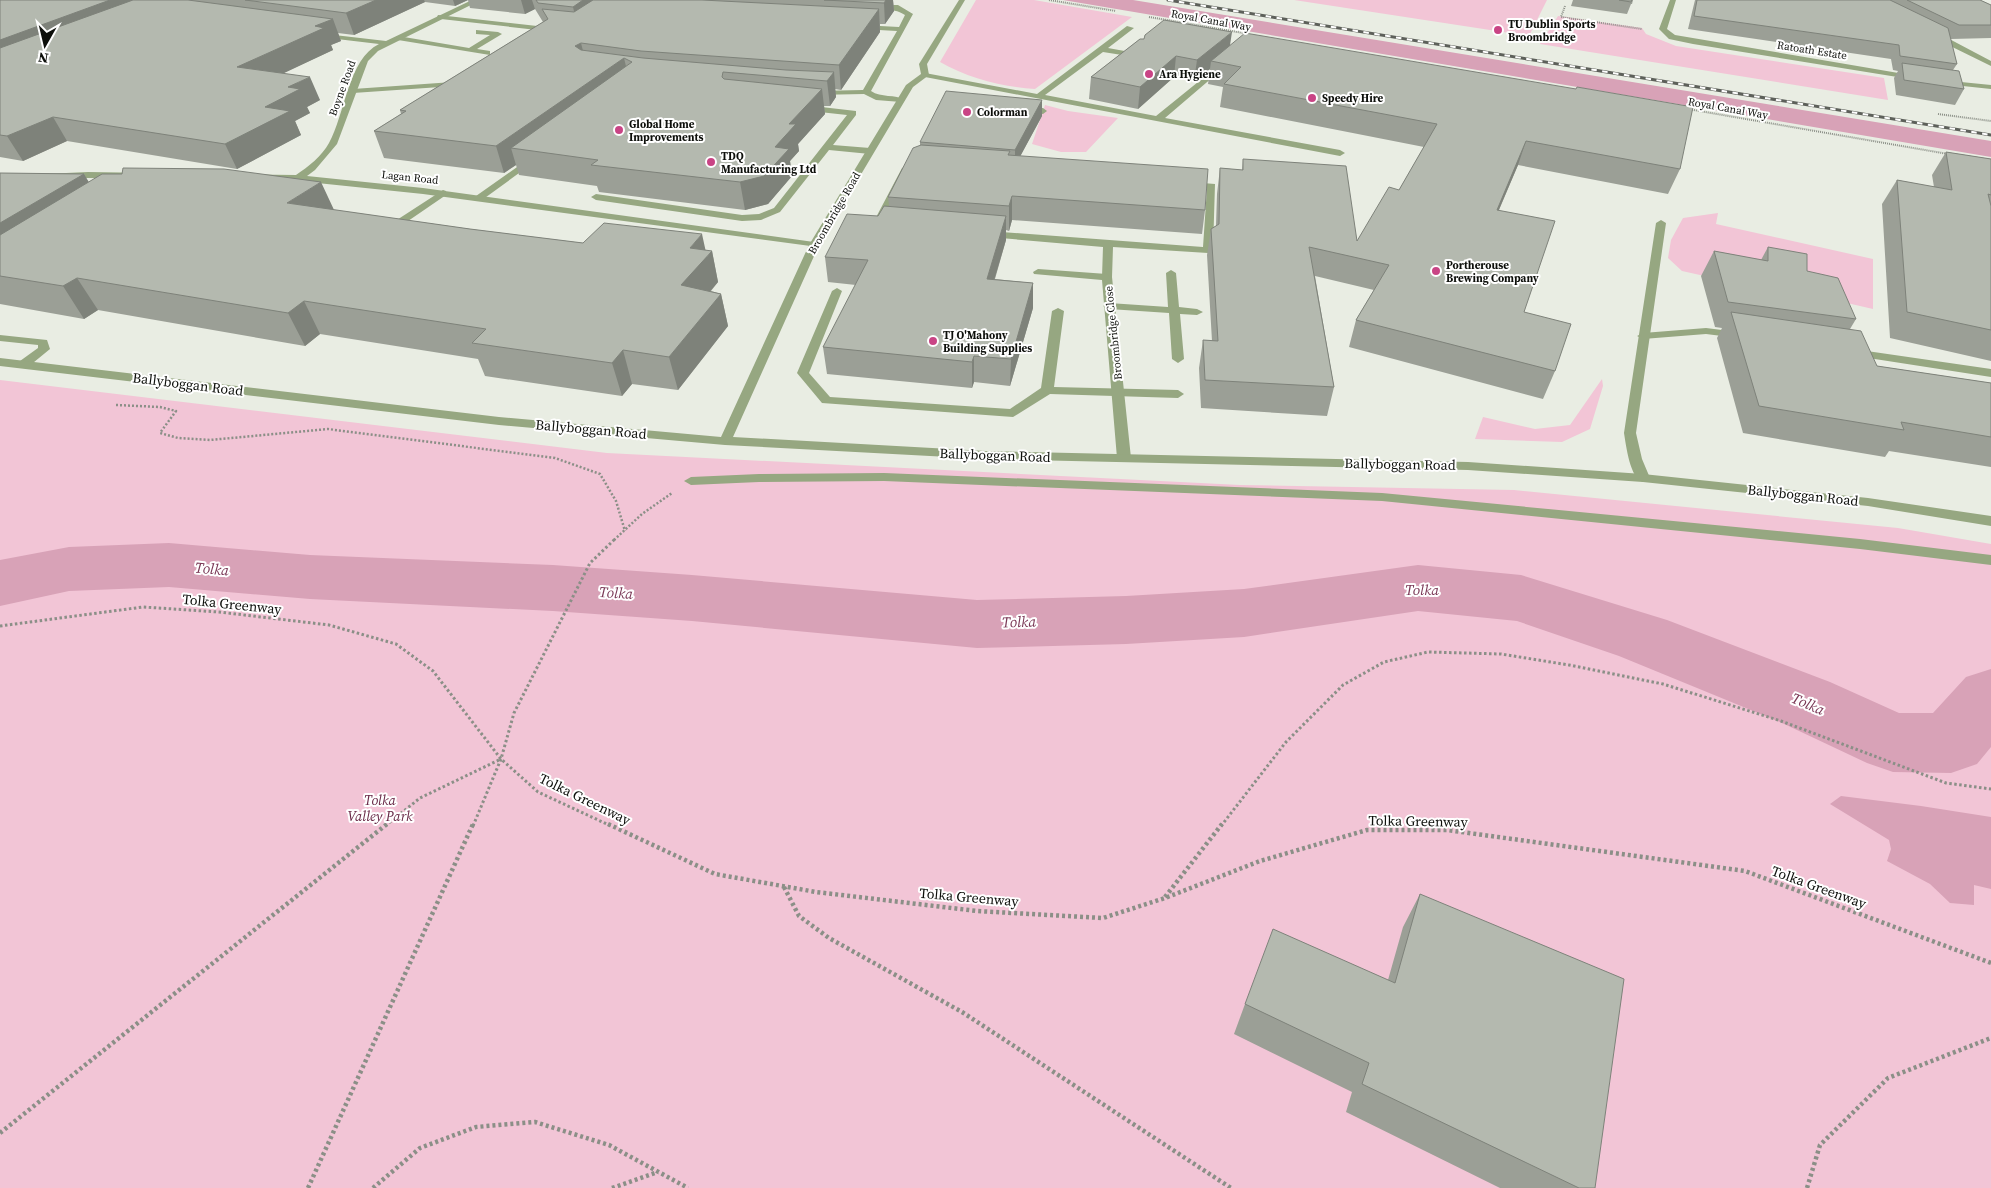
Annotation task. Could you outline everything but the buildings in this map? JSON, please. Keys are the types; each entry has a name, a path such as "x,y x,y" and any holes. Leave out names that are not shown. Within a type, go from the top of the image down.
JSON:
{"street":[{"name":"Boyne Road","path":"298,178 312,168 333,144 364,60 374,49 478,0"},
{"path":"962,0 923,64 925,75 1340,152"},
{"path":"1665,32 1663,29 1674,0"},
{"path":"866,92 909,14 899,4 868,6"},
{"path":"441,17 560,30"},
{"path":"427,24 440,26"},
{"path":"854,26 902,29"},
{"path":"1039,96 1130,28"},
{"path":"469,30 498,34 470,50"},
{"name":"Ratoath Estate","path":"1665,32 1693,42 1921,78"},
{"path":"1930,32 1991,64"},
{"path":"309,33 385,44"},
{"path":"398,38 488,53"},
{"path":"1102,49 1138,56"},
{"path":"1158,119 1229,59"},
{"name":"Broombridge Road","path":"725,441 814,245 910,85 925,75"},
{"path":"353,91 455,84 466,77"},
{"path":"1940,81 1991,87"},
{"path":"986,105 998,88"},
{"path":"1049,89 1087,97"},
{"path":"803,92 833,94 866,92 876,98 901,100"},
{"path":"948,100 1043,112"},
{"path":"596,197 742,218 761,217 777,210 852,113 796,107"},
{"path":"826,147 870,151"},
{"path":"479,198 540,154"},
{"path":"921,163 1212,186 1208,250 1108,244 1050,239 877,224 905,170 921,163"},
{"name":"Lagan Road","path":"0,179 88,175 298,178 443,193 814,245"},
{"path":"0,275 156,175"},
{"path":"340,223 388,230 443,193"},
{"path":"728,233 742,218"},
{"path":"1643,478 1635,458 1630,433 1661,223"},
{"path":"1107,277 1108,244"},
{"name":"Broombridge Close","path":"1038,272 1107,277 1124,458"},
{"path":"1171,273 1178,359"},
{"path":"837,291 803,373 826,400 1013,414 1047,390 1178,394"},
{"path":"1109,306 1196,312"},
{"path":"1047,390 1058,311"},
{"path":"1643,336 1706,331 1745,336"},
{"path":"0,338 43,342 44,349 24,364"},
{"path":"1844,351 1991,374"},
{"name":"Ballyboggan Road","path":"0,362 500,421 725,441 977,455 1468,466 1643,478 1868,502 1991,521"},
{"path":"691,480 884,477 1382,497 1860,544 1991,560"}],"path":[{"path":"1049,0 1117,12"},
{"path":"1565,6 1561,17 1665,32"},
{"name":"Royal Canal Way","path":"1146,16 1253,34"},
{"name":"Royal Canal Way","path":"1686,109 1952,154"},
{"path":"1938,114 1991,121"},
{"path":"116,405 160,407 176,411 160,433 178,438 210,440 328,429 555,458 600,474 616,501 625,531"},
{"path":"308,1188 470,832 501,759 514,713 590,563 642,514 691,480"},
{"name":"Tolka Greenway","path":"0,626 143,607 219,612 329,625 396,644 433,671 501,759 538,792 715,874 784,887 976,910 1103,918 1165,898 1260,860 1367,830 1447,830 1745,871 1991,963"},
{"path":"1165,898 1286,742 1343,685 1384,662 1428,652 1502,654 1663,684 1781,721 1946,783 1991,789"},
{"path":"0,1133 420,798 501,759"},
{"path":"784,887 799,916 829,938 962,1012 1231,1188"},
{"path":"1806,1188 1820,1145 1888,1078 1991,1038"},
{"path":"373,1188 420,1148 476,1127 535,1122 609,1145 688,1188"},
{"path":"612,1188 659,1172"}],"green space":[{"path":"976,0 1034,0 1132,17 1035,89 1023,88 998,84 974,77 940,62"},
{"name":"TU Dublin Sports Broombridge","path":"1294,0 1547,0 1529,36"},
{"path":"1558,16 1642,28 1646,34 1676,46 1884,78 1888,100 1540,44"},
{"path":"1045,105 1068,111 1118,118 1086,152 1061,152 1032,144"},
{"path":"1718,213 1716,224 1873,259 1873,309 1847,303 1808,272 1804,266 1754,287 1682,271 1668,258 1671,240 1683,218"},
{"path":"1602,379 1603,386 1590,429 1562,442 1475,439 1483,417 1535,429 1570,425"},
{"name":"Tolka Valley Park","path":"0,380 607,453 1240,485 1514,490 1898,528 1991,544 1991,1188 0,1188"}],"shaded area":[{"path":"1063,0 1133,0 1991,141 1991,157"},
{"path":"1841,796 1991,817 1991,889 1974,885 1974,905 1950,903 1930,884 1887,861 1891,849 1889,840 1830,804"}],"waterway":[{"name":"Tolka","path":"0,583 69,569 169,565 310,577 553,588 692,598 977,624 1126,620 1244,613 1418,588 1521,598 1643,638 1805,702 1893,742 1951,743 1991,696"}],"railway":[{"path":"1168,0 1991,135"}],"place":[{"name":"TU Dublin Sports Broombridge","path":"1498,30"},
{"name":"Ara Hygiene","path":"1149,74"},
{"name":"Speedy Hire","path":"1312,98"},
{"name":"Colorman","path":"967,112"},
{"name":"Global Home Improvements","path":"619,130"},
{"name":"TDQ Manufacturing Ltd","path":"711,162"},
{"name":"Portherouse Brewing Company","path":"1436,271"},
{"name":"TJ O'Mahony Building Supplies","path":"933,341"}]}
